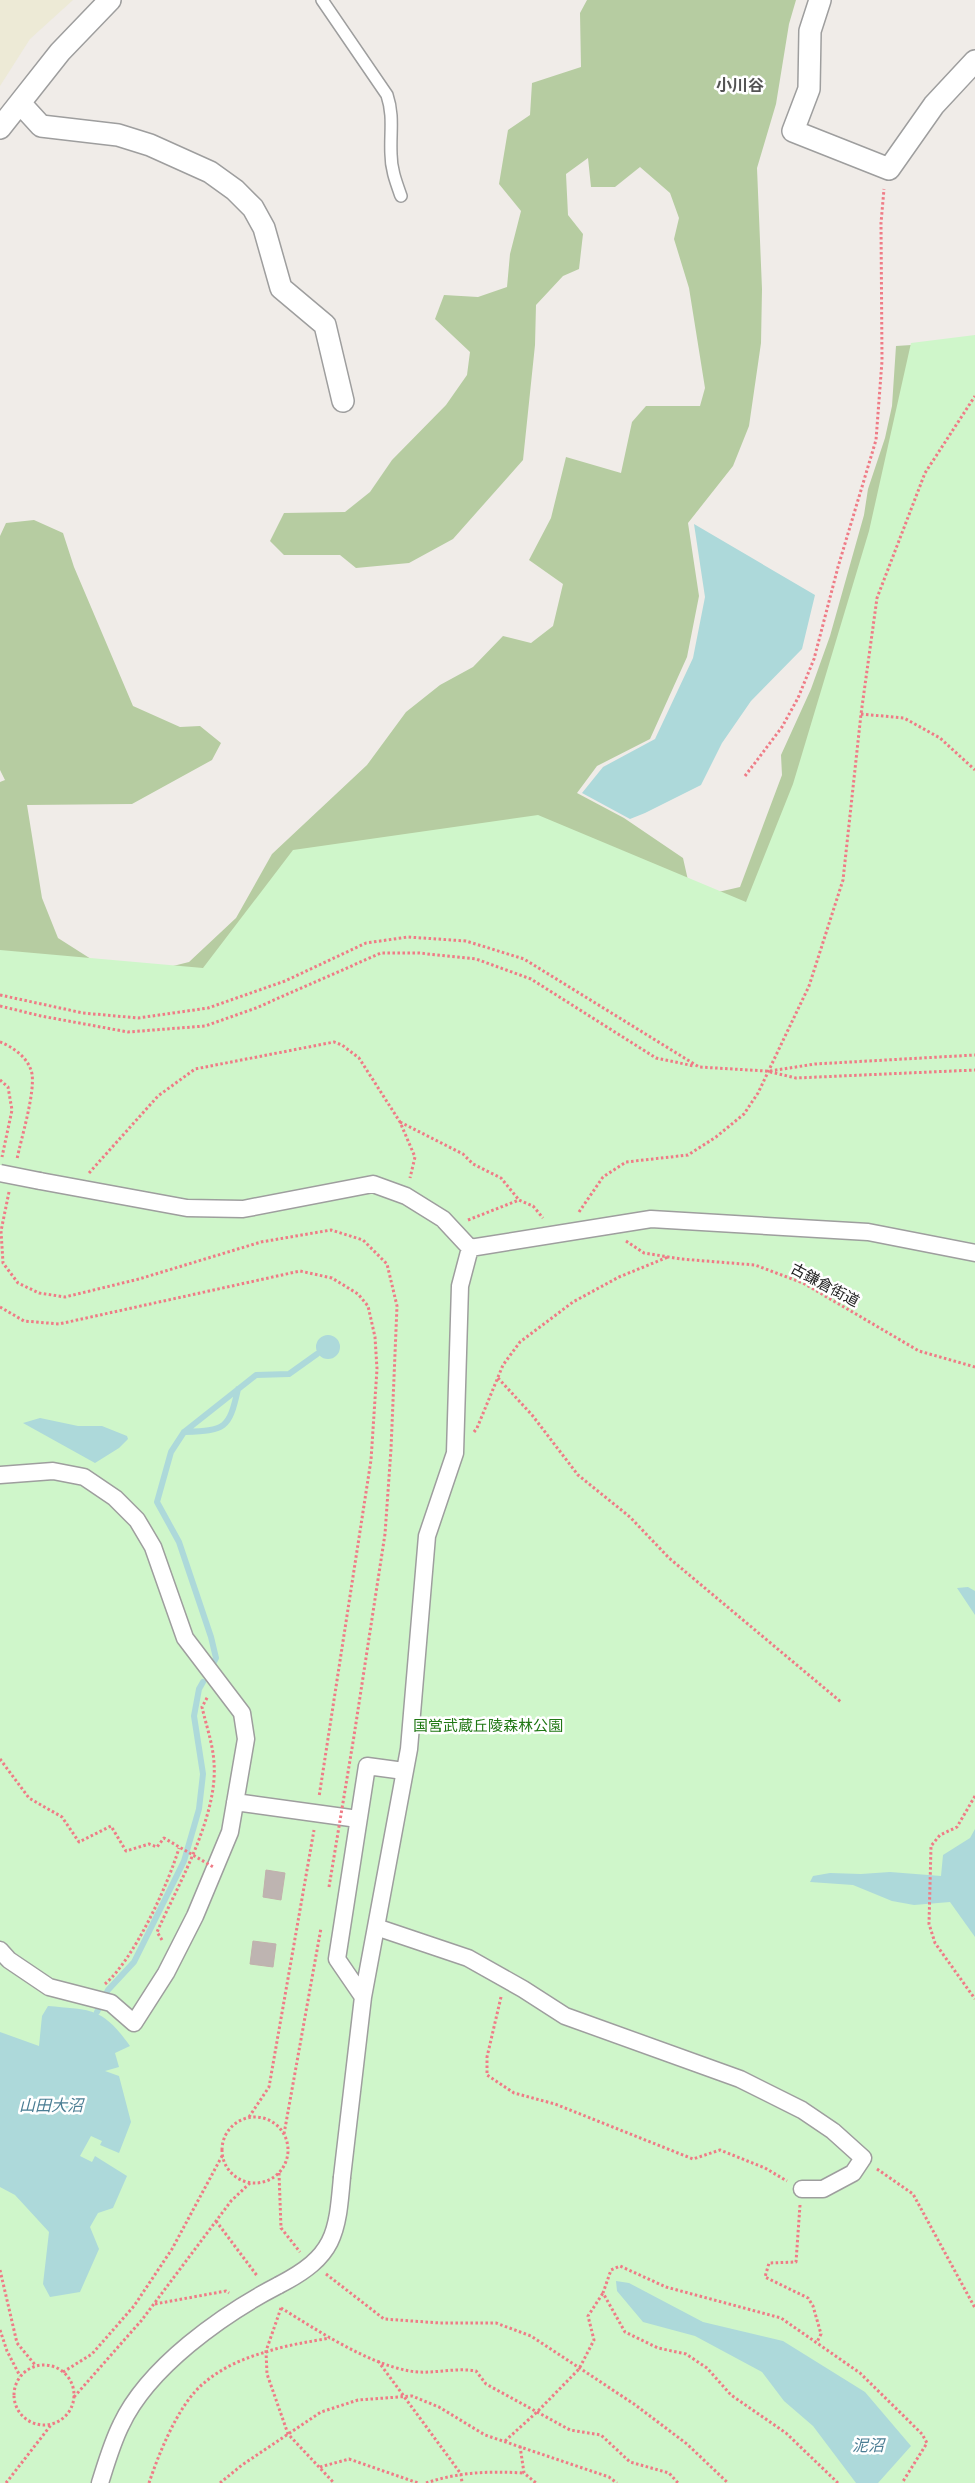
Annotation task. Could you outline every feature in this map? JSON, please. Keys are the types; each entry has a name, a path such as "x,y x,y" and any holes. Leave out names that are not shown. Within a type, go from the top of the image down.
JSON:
{"street":[{"path":"0,128 60,52 110,0"},
{"path":"820,0 810,31 809,89 793,131 889,169 934,105 975,62"},
{"path":"20,103 41,126 118,135 150,145 210,172 235,190 252,208 264,228 281,288 325,325 343,401"},
{"path":"6,1178 40,1180 187,1208 243,1210 373,1184 406,1196 443,1218 470,1248"},
{"path":"470,1248 651,1219 868,1232 975,1253"},
{"path":"100,2483 121,2425 147,2383 228,2314 250,2300 298,2275 326,2250 336,2228 363,1997 409,1749 427,1536 456,1453 460,1286 470,1248"},
{"path":"0,1475 53,1472 84,1477 116,1498 137,1520 153,1547 185,1638 242,1713 246,1739 230,1832 195,1916 173,1960 134,2023 111,2003 49,1986 9,1960 0,1950"},
{"path":"363,1997 337,1959 366,1766 404,1771"},
{"path":"235,1802 358,1819"},
{"path":"376,1927 468,1958 565,2016 740,2079 802,2110 833,2131 863,2158 853,2173 823,2189 802,2189"}],"lane":[{"path":"322,0 386,95 392,111 391,155 394,175 401,196"}],"path":[{"path":"745,776 782,727 798,698 814,659 838,566 876,440 882,361 882,195 889,169"},
{"path":"400,1122 463,1154 473,1164 501,1178 519,1200 533,1206 562,1234 603,1177 626,1162 688,1155 716,1137 744,1114 758,1093 766,1071 809,986 843,880 860,714 877,598 924,473 975,396"},
{"path":"860,714 904,718 940,738 975,770"},
{"path":"0,995 83,1013 138,1018 208,1008 285,981 366,942 408,937 466,941 524,960 699,1067"},
{"path":"0,1006 41,1016 128,1032 204,1026 256,1008 381,953 419,953 476,960 531,979 656,1058 699,1067 766,1071 796,1078 975,1070"},
{"path":"0,1042 17,1049 32,1073 28,1114 16,1164"},
{"path":"75,1188 158,1096 195,1069 334,1042 342,1044 359,1058 400,1122 415,1157 406,1196"},
{"path":"766,1071 815,1064 975,1055"},
{"path":"0,1080 8,1087 12,1110 0,1165"},
{"path":"6,1178 1,1231 3,1263 18,1283 39,1293 65,1297 199,1262 261,1242 331,1230 363,1240 387,1264 397,1306 385,1534 327,1897"},
{"path":"450,1226 519,1200"},
{"name":"古鎌倉街道","path":"604,1227 644,1253 755,1265 803,1283 919,1351 975,1367"},
{"path":"456,1453 478,1428 503,1365 520,1342 573,1302 619,1277 669,1257"},
{"path":"0,1307 24,1320 59,1324 300,1271 332,1278 358,1294 368,1306 375,1337 377,1369 371,1460 319,1800"},
{"path":"498,1378 532,1415 578,1475 630,1518 669,1558 841,1702"},
{"path":"173,1960 157,1932 201,1836 210,1801 214,1763 202,1707 217,1680"},
{"path":"0,1759 29,1798 62,1817 79,1842 111,1826 126,1851 148,1844 157,1847 164,1838 215,1868"},
{"path":"975,1796 957,1827 940,1835 931,1846 929,1924 935,1944 975,1999"},
{"path":"63,2372 92,2354 134,2306 172,2249 222,2156 222,2146 231,2127 249,2117 269,2087 314,1829"},
{"path":"93,1998 113,1977 133,1947 170,1878 179,1848"},
{"path":"304,2255 296,2249 281,2228 279,2173 288,2154 284,2134 322,1925"},
{"path":"506,1979 487,2057 487,2075 514,2093 555,2104 693,2159 720,2150 765,2168 793,2187 802,2189 797,2224 796,2262 769,2263 765,2277 808,2298 813,2306 820,2334 817,2342"},
{"path":"249,2117 260,2117 270,2120 284,2134"},
{"path":"222,2156 232,2174 240,2180 250,2183 271,2179 279,2173"},
{"path":"863,2158 913,2194 975,2308"},
{"path":"6,2483 52,2425 68,2414 74,2397 154,2304 231,2201 250,2183"},
{"path":"216,2221 274,2287 281,2308 266,2351 266,2374 288,2434 334,2483"},
{"path":"505,2441 537,2412 579,2369 594,2340 588,2316 603,2293 611,2270 620,2266 666,2287 780,2318 860,2373 922,2434 927,2443 902,2483"},
{"path":"319,2268 384,2319 440,2323 496,2323 531,2336 634,2404 687,2444 728,2483"},
{"path":"0,2270 17,2343 36,2366"},
{"path":"154,2304 226,2291 250,2300"},
{"path":"603,2293 625,2332 658,2348 686,2354 707,2368 731,2395 786,2433 838,2483"},
{"path":"281,2308 330,2338 378,2360 410,2371 463,2369 476,2371 486,2384 570,2430 601,2435 630,2462 669,2473 678,2483"},
{"path":"0,2330 7,2351 20,2376"},
{"path":"149,2483 158,2454 181,2413 203,2383 236,2363 266,2351 330,2338"},
{"path":"378,2360 461,2474 462,2483"},
{"path":"52,2425 33,2424 18,2412 14,2394 20,2376 36,2366 55,2367 70,2379 74,2397"},
{"path":"220,2483 321,2412 358,2400 412,2396 439,2407 485,2435 609,2477 617,2483"},
{"path":"520,2446 524,2473"},
{"path":"320,2467 349,2459 418,2483"},
{"path":"426,2483 461,2474 488,2471 524,2473 536,2483"}],"shaded area":[{"path":"0,0 73,0 30,39 0,86"}],"green space":[{"name":"国営武蔵丘陵森林公園","path":"587,0 796,0 789,24 776,104 757,168 762,289 761,343 749,426 733,466 688,523 699,596 687,657 650,739 597,766 577,793 624,818 683,858 692,898 740,887 782,775 781,755 811,689 830,636 864,515 868,489 885,438 892,406 896,346 972,341 975,2483 0,2483 0,782 5,780 0,770 0,536 6,523 34,520 63,533 74,567 133,706 180,727 200,726 221,743 212,760 132,804 27,805 42,898 58,938 102,966 157,970 189,962 236,918 272,854 367,765 406,712 440,685 473,667 503,636 531,643 553,626 563,584 529,560 551,518 566,457 621,473 632,422 646,406 700,406 705,388 689,288 674,239 679,218 670,193 640,167 615,187 591,187 588,158 566,174 568,215 583,234 579,269 563,276 536,305 535,345 523,460 453,539 409,563 356,568 340,555 284,555 270,541 284,513 345,512 370,492 392,460 446,405 467,375 470,352 435,319 444,295 478,297 507,287 510,254 521,211 499,184 508,130 530,115 532,83 581,67 580,13"},
{"name":"国営武蔵丘陵森林公園","path":"975,335 975,2483 0,2483 0,950 203,968 293,850 538,815 746,902 793,784 869,531 911,343"}],"water":[{"path":"694,524 815,595 802,649 751,701 722,743 701,785 630,819 582,793 603,767 655,739 693,658 705,597"},
{"path":"328,1335 337,1338 340,1347 337,1356 328,1359 319,1356 316,1347 319,1338"},
{"path":"40,1418 78,1426 102,1426 127,1436 128,1439 119,1448 95,1463 23,1423"},
{"path":"968,1587 975,1591 975,1615 957,1588"},
{"path":"975,1829 975,1937 950,1902 914,1905 892,1901 853,1885 810,1882 813,1876 830,1873 861,1874 890,1872 941,1876 943,1855 970,1838"},
{"name":"山田大沼","path":"48,2006 75,2008 95,2013 112,2024 130,2046 115,2053 119,2067 105,2071 119,2076 131,2122 119,2153 100,2145 102,2141 91,2136 80,2156 92,2162 95,2156 127,2176 113,2208 98,2213 90,2227 99,2249 80,2292 50,2297 43,2284 49,2232 15,2195 0,2187 0,2032 39,2046 42,2016"},
{"name":"泥沼","path":"616,2281 629,2283 703,2322 783,2341 865,2392 911,2446 878,2483 856,2483 813,2426 784,2401 762,2372 695,2336 643,2322 617,2291"}],"building":[{"path":"266,1870 285,1873 281,1900 263,1897"},
{"path":"253,1941 276,1944 273,1967 250,1964"}],"waterway":[{"path":"213,1664 216,1658 211,1637 179,1542 157,1502 171,1452 184,1432 256,1375 289,1374 317,1354"},
{"path":"184,1432 208,1430 223,1425 232,1413 238,1389"},
{"path":"97,2012 108,1990 134,1962 184,1861 199,1809 203,1774 194,1716 199,1689 203,1682"}],"district":[{"name":"小川谷","path":"740,85"}]}
